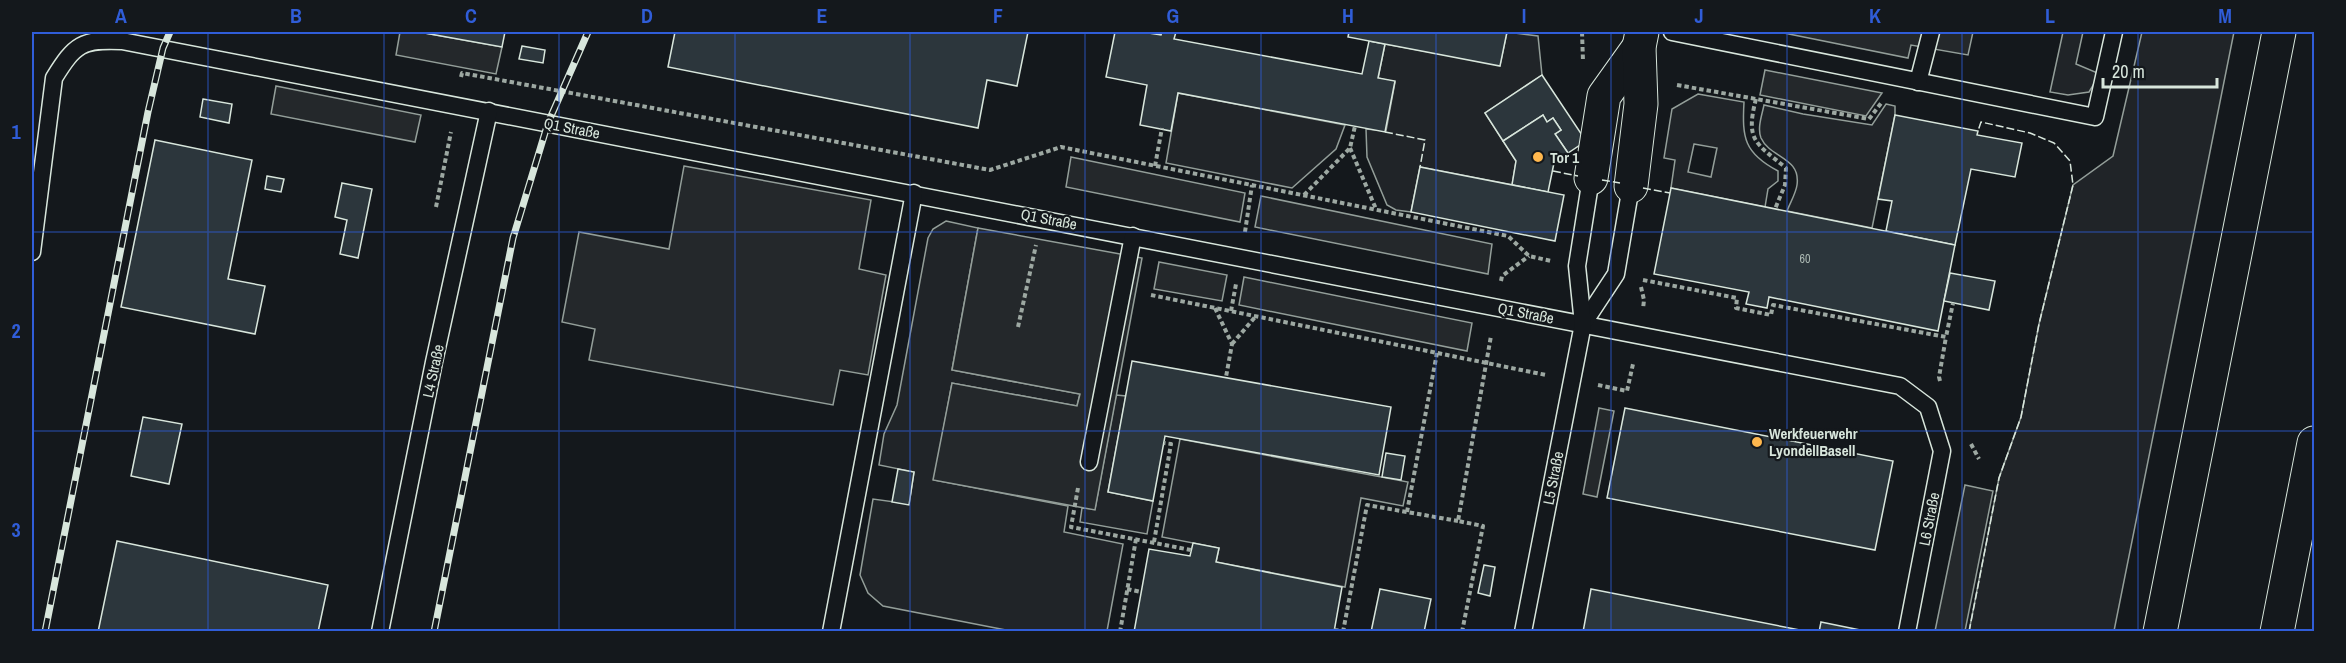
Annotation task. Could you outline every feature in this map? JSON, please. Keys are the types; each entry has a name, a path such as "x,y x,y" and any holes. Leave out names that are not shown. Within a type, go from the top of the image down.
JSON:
{"main road":[{"path":"2160,632 2279,32"},
{"path":"1591,178 1604,96 1641,39"},
{"path":"1631,186 1641,104 1641,39"},
{"path":"2277,632 2314,443"}],"lane":[{"path":"1672,32 1708,35 1918,82 2096,117 2114,32"},
{"path":"1918,82 1930,32"},
{"name":"Q1 Straße","path":"32,252 54,78 69,54 94,40 136,42 1900,386 1928,407"},
{"name":"L4 Straße","path":"380,632 434,362 489,111"},
{"path":"1583,324 1577,266 1591,178"},
{"path":"1583,324 1616,274 1631,186"},
{"path":"831,632 914,193"},
{"path":"1089,462 1133,236"},
{"name":"L5 Straße","path":"1523,632 1583,324"},
{"name":"L6 Straße","path":"1907,632 1942,451 1928,407"}],"path":[{"path":"436,208 462,73 990,170 1061,147 1508,236 1529,256 1577,266"},
{"path":"1670,84 1869,119 1885,97"},
{"path":"1756,99 1751,127 1755,142 1786,168 1785,185 1775,209"},
{"path":"1304,195 1350,148 1355,126"},
{"path":"1155,166 1162,128"},
{"path":"1350,148 1376,210"},
{"path":"1017,327 1042,218"},
{"path":"1458,521 1502,276 1529,256"},
{"path":"1123,289 1627,391 1644,300 1638,279 1737,298 1736,308 1771,315 1773,305 1946,338 1953,303"},
{"path":"1214,308 1232,344"},
{"path":"1226,377 1232,344 1256,316"},
{"path":"1407,512 1437,354"},
{"path":"1154,542 1171,444 1164,443"},
{"path":"1078,484 1071,527 1191,550"},
{"path":"1334,630 1343,631 1367,505 1483,526 1462,632"},
{"path":"1120,632 1136,539"},
{"path":"1127,589 1141,592"}],"shaded area":[{"path":"400,32 419,32 502,47 496,74 396,55"},
{"path":"1507,32 1538,36 1542,75 1485,113 1516,161 1512,185 1420,167 1411,212 1396,210 1387,205 1367,157 1366,129 1386,131 1395,82 1378,78 1385,44 1500,65"},
{"path":"1779,32 1973,32 1968,55 1911,45 1908,58"},
{"path":"2063,32 2083,32 2076,64 2100,74 2089,92 2068,95 2050,92"},
{"path":"2142,32 2234,32 2114,631 1969,631 1999,478 2021,417 2039,324 2073,185 2113,156"},
{"path":"1765,70 1882,93 1866,116 1760,95"},
{"path":"276,86 421,115 415,142 271,114"},
{"path":"1178,93 1345,125 1336,149 1292,188 1166,163"},
{"path":"1698,94 1744,102 1744,125 1748,143 1758,158 1778,171 1778,181 1768,189 1765,207 1671,188 1675,160 1664,158 1672,109","holes":["1694,144 1717,148 1711,177 1688,172"]},
{"path":"1886,104 1895,106 1895,115 1872,228 1787,211 1797,185 1797,176 1790,163 1765,145 1761,138 1760,126 1764,105 1872,125"},
{"path":"1071,157 1245,193 1240,222 1066,187"},
{"path":"684,166 871,200 859,269 886,275 868,375 840,370 833,405 589,360 595,329 562,322 579,232 669,249"},
{"path":"1261,196 1492,244 1488,274 1255,227"},
{"path":"946,221 978,228 952,370 1080,394 1077,406 952,383 934,480 1068,506 1064,532 1123,544 1107,631 1011,631 883,606 868,593 860,575 873,499 909,504 914,472 879,465 884,434 897,405 928,238 933,229"},
{"path":"978,228 1142,258 1095,510 933,480 952,383 1077,406 1080,394 952,370"},
{"path":"1159,262 1227,275 1222,301 1154,289"},
{"path":"1244,277 1472,323 1467,351 1239,305"},
{"path":"1116,395 1126,396 1108,492 1153,501 1147,534 1080,522 1082,508 1095,509"},
{"path":"1599,408 1614,411 1597,497 1583,494"},
{"path":"1180,439 1408,482 1403,506 1361,498 1345,587 1216,562 1219,548 1162,537"},
{"path":"1965,485 1993,491 1965,631 1935,631"}],"building":[{"path":"419,32 505,32 502,47"},
{"path":"675,32 1028,32 1017,86 987,80 978,128 668,67"},
{"path":"1115,32 1161,35 1162,32 1176,32 1174,39 1362,74 1369,41 1385,44 1378,78 1395,81 1385,132 1178,93 1171,131 1140,125 1147,85 1106,77"},
{"path":"1349,32 1507,32 1500,66 1348,37"},
{"path":"522,46 545,50 543,63 519,59"},
{"path":"1542,75 1586,141 1568,153 1555,134 1561,130 1553,118 1547,122 1543,115 1503,141 1485,113"},
{"path":"203,99 232,104 229,123 200,117"},
{"name":"Tor 1","path":"1543,115 1547,122 1553,118 1561,130 1555,134 1568,153 1554,163 1548,192 1512,185 1516,161 1503,141"},
{"path":"1895,115 1978,131 1977,135 2022,143 2015,177 1971,169 1955,245 1886,231 1892,201 1878,199"},
{"path":"155,140 252,160 228,279 265,286 255,334 121,307"},
{"path":"1420,167 1564,195 1555,241 1411,212"},
{"path":"267,176 284,179 281,192 265,189"},
{"path":"342,183 372,189 358,258 340,254 347,220 335,217"},
{"path":"1671,188 1955,245 1938,331 1769,297 1767,308 1746,304 1749,292 1654,274"},
{"path":"1950,273 1995,281 1989,310 1944,301"},
{"path":"1132,361 1391,407 1379,475 1165,436 1153,501 1108,492"},
{"path":"1625,408 1893,461 1875,550 1607,498"},
{"path":"143,417 182,424 169,484 131,476"},
{"path":"1386,453 1405,456 1401,480 1382,477"},
{"path":"898,469 914,472 909,505 892,502"},
{"path":"117,541 328,585 318,632 98,632"},
{"path":"1193,543 1219,548 1216,562 1342,587 1334,632 1134,632 1149,549 1190,556"},
{"path":"1484,565 1495,567 1490,596 1478,593"},
{"path":"1380,589 1431,599 1424,632 1371,632"},
{"path":"1591,589 1810,632 1583,632"},
{"path":"1821,622 1870,632 1819,632"}],"railway":[{"path":"45,632 148,112 163,48 170,32"},
{"path":"434,632 513,238 548,123 588,32"}],"fence":[{"path":"1969,632 1999,478 2021,417 2039,324 2073,185 2070,161 2054,143 2030,133 1981,122 1978,131"},
{"path":"1385,132 1425,140 1420,167"},
{"path":"1553,171 1578,176"},
{"path":"1602,180 1620,183"},
{"path":"1643,188 1670,193"}],"place":[{"name":"Tor 1","path":"1538,157"},
{"name":"Werkfeuerwehr LyondellBasell","path":"1757,442"}]}
